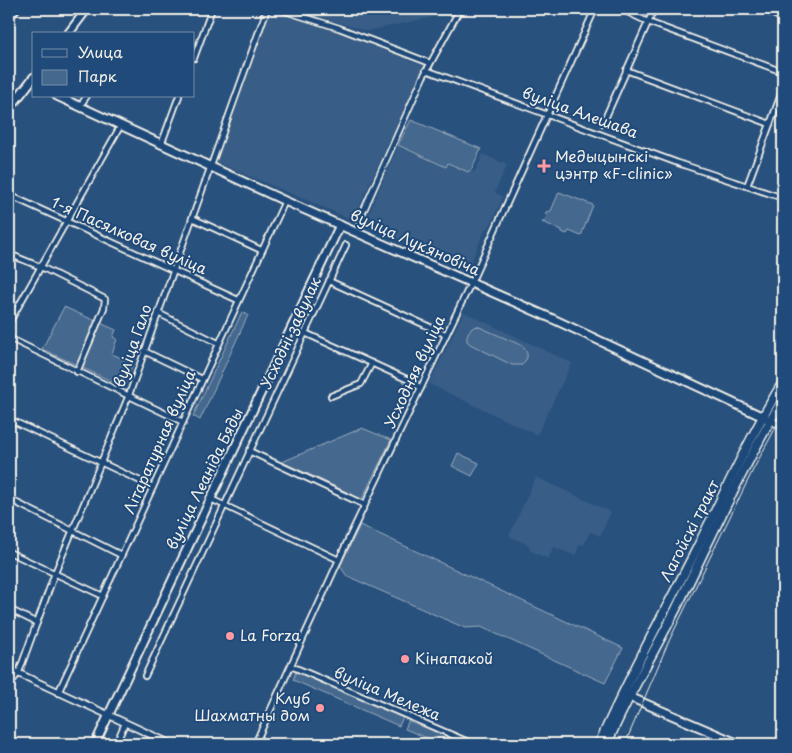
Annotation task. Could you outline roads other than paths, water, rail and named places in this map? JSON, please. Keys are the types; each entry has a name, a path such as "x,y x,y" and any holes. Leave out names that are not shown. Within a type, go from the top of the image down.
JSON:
{"main road":[{"path":"70,32 87,9"},
{"path":"9,109 32,82"},
{"name":"вуліца Лукʼяновіча","path":"61,98 284,201 588,335 770,420"},
{"name":"вуліца Леаніда Бяды","path":"95,744 340,225"},
{"name":"Лагойскі тракт","path":"626,695 762,417 783,382"},
{"name":"Лагойскі тракт","path":"626,695 664,632 770,420 783,399"},
{"path":"599,744 626,695"},
{"path":"607,744 626,695"},
{"path":"626,695 739,744"}],"street":[{"path":"9,19 17,9"},
{"path":"195,55 212,9"},
{"name":"вуліца Гало","path":"9,686 18,674 73,530 129,395 267,9"},
{"path":"279,9 339,28 430,63"},
{"path":"359,221 426,70 460,9"},
{"name":"Усходняя вуліца","path":"255,744 339,560 445,334 471,283 595,9"},
{"path":"620,9 648,22 783,72"},
{"path":"603,122 654,9"},
{"path":"763,9 783,19"},
{"name":"вуліца Алешава","path":"426,70 674,162 783,198"},
{"path":"626,70 770,124"},
{"path":"747,186 783,89"},
{"path":"80,107 86,98"},
{"path":"161,144 179,98"},
{"path":"9,323 121,125"},
{"name":"1-я Пасялковая вуліца","path":"9,195 238,300"},
{"name":"Літаратурная вуліца","path":"58,693 284,201"},
{"path":"192,218 262,250"},
{"name":"Усходні завулак","path":"145,676 346,245"},
{"path":"9,254 41,267 106,299 77,372"},
{"path":"329,281 445,334"},
{"path":"158,313 218,343"},
{"path":"305,332 411,381 421,388"},
{"path":"9,338 183,422"},
{"path":"144,351 202,379"},
{"path":"332,396 361,384 372,363"},
{"path":"9,420 153,487"},
{"path":"770,420 783,427"},
{"path":"249,451 365,505"},
{"path":"9,499 121,555"},
{"path":"211,499 339,560"},
{"path":"9,552 103,596"},
{"path":"9,609 37,622"},
{"name":"вуліца Мележа","path":"291,666 473,744"},
{"path":"9,669 171,744"},
{"path":"116,744 125,723"}],"tram line":[{"path":"625,744 668,643 753,470 783,414"}],"place":[{"name":"Медыцынскі цэнтр «F-clinic»","path":"544,166"},
{"name":"La Forza","path":"230,636"},
{"name":"Кінапакой","path":"405,659"},
{"name":"Клуб Шахматны дом","path":"320,708"}]}
